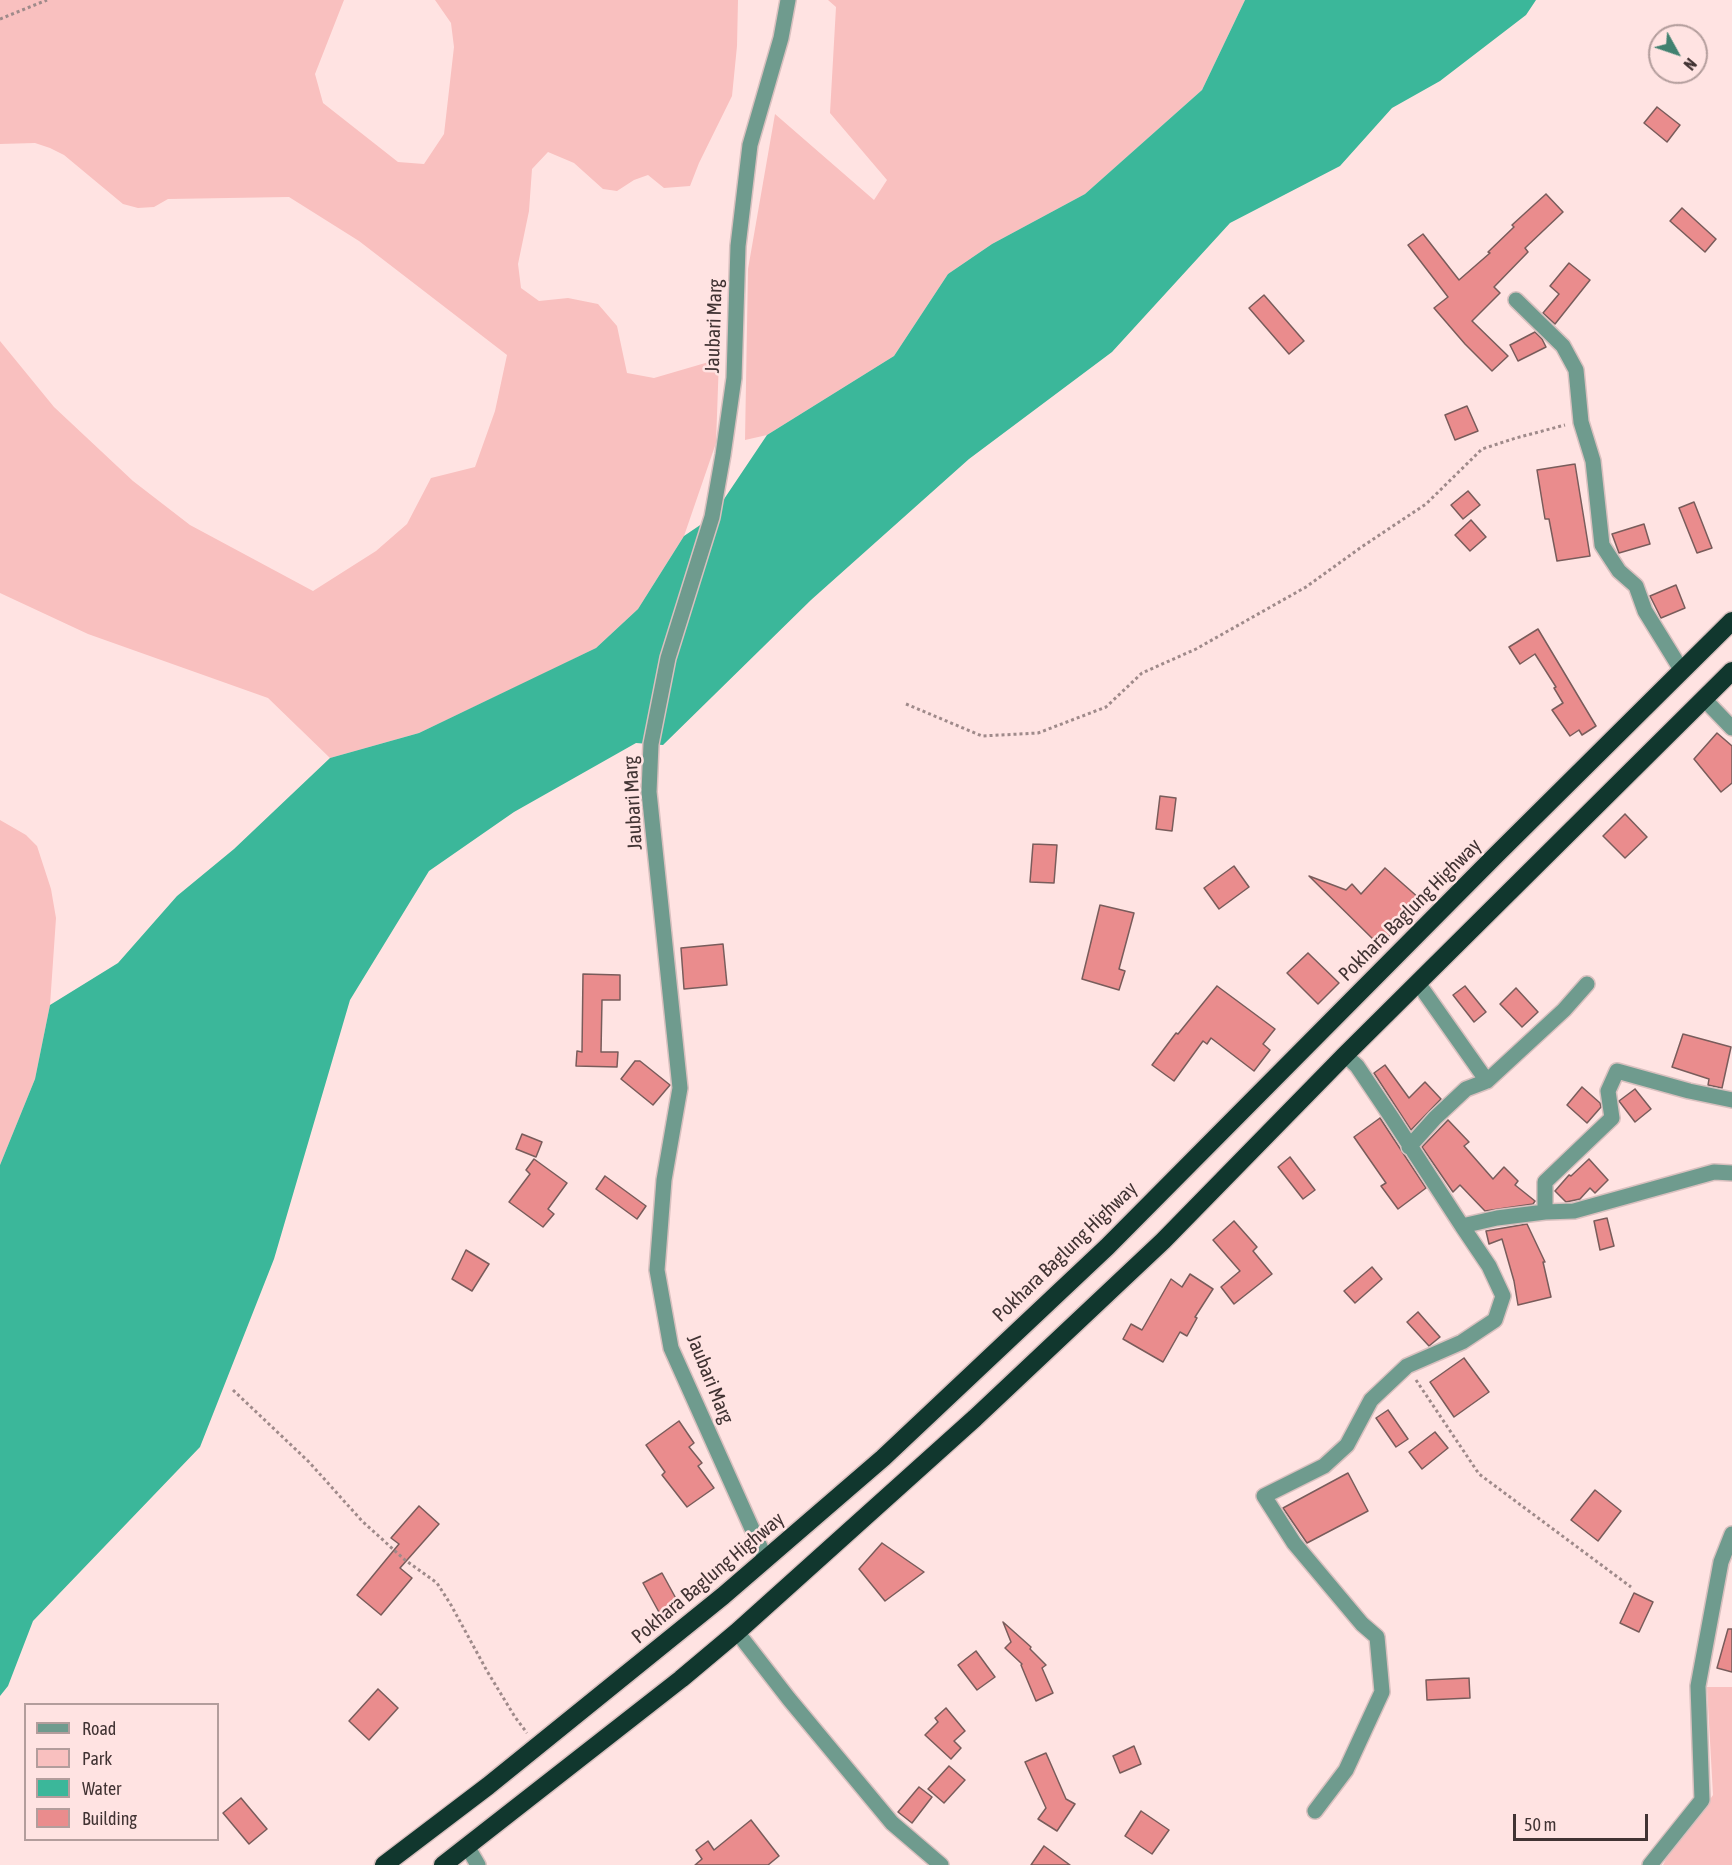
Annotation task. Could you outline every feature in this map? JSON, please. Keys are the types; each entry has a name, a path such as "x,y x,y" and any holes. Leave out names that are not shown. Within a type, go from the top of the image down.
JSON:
{"highway":[{"name":"Pokhara Baglung Highway","path":"384,1865 537,1746 766,1560 883,1458 1107,1247 1495,855 1732,621"},
{"path":"443,1865 681,1679 975,1418 1163,1241 1345,1055 1732,671"}],"street":[{"name":"Jaubari Marg","path":"766,1560 671,1348 657,1270 664,1180 680,1088 649,792 651,744 668,658 712,517 722,465 734,378 738,246 750,145 781,38 788,0"},
{"path":"1516,300 1563,346 1576,370 1581,422 1593,461 1602,545 1619,571 1636,586 1645,610 1682,671"},
{"path":"1704,699 1732,728"},
{"path":"1418,983 1487,1081"},
{"path":"1409,1147 1466,1089 1487,1081 1564,1010 1587,984"},
{"path":"1316,1811 1346,1770 1382,1692 1377,1637 1362,1624 1294,1543 1264,1496 1324,1466 1347,1445 1371,1400 1407,1366 1462,1342 1496,1320 1503,1296 1489,1266 1357,1066 1345,1055"},
{"path":"1545,1212 1545,1182 1612,1118 1608,1091 1617,1071 1732,1100"},
{"path":"1462,1226 1497,1218 1574,1211 1714,1172 1732,1173"},
{"path":"1650,1865 1702,1800 1698,1686 1721,1562 1732,1534"},
{"path":"736,1632 892,1823 941,1865"},
{"path":"467,1846 478,1865"}],"path":[{"path":"0,19 47,0"},
{"path":"906,704 982,736 1038,733 1106,707 1142,673 1196,649 1306,587 1426,504 1482,449 1581,422"},
{"path":"1407,1366 1479,1474 1631,1587"},
{"path":"233,1390 309,1462 362,1521 405,1560 437,1583 515,1717 537,1746"}],"green space":[{"path":"0,0 344,0 315,74 323,103 398,162 424,164 444,134 454,47 451,23 435,0 738,0 737,46 732,96 690,186 664,188 648,175 634,180 617,191 603,189 574,163 548,152 532,169 529,211 518,264 521,288 539,301 568,298 598,304 617,326 627,373 654,378 719,359 716,443 684,536 638,609 596,648 543,674 419,733 330,758 268,698 88,634 0,593 0,341 54,407 133,481 190,525 313,591 376,551 407,524 431,478 475,467 495,411 507,355 359,241 289,197 168,199 154,207 138,208 123,204 64,155 50,148 35,143 0,144"},
{"path":"828,0 1245,0 1202,90 1085,194 992,244 948,274 894,356 767,435 745,440 748,269 775,114 874,200 887,180 830,113 836,7"},
{"path":"0,820 26,835 37,846 51,889 56,918 50,1005 35,1079 0,1165"},
{"path":"1707,1687 1732,1687 1732,1865 1663,1865 1713,1795"}],"water":[{"path":"1245,0 1536,0 1526,15 1440,81 1392,108 1340,166 1230,223 1112,352 969,459 811,600 663,745 636,743 514,812 429,871 350,1000 274,1259 200,1447 33,1621 8,1686 0,1696 0,1165 35,1079 50,1005 118,963 177,896 234,849 330,758 419,733 596,648 638,609 684,536 712,517 767,435 894,356 948,274 992,244 1085,194 1202,90"}],"building":[{"path":"1657,107 1680,125 1667,142 1644,123"},
{"path":"1546,194 1563,212 1525,248 1528,252 1494,287 1500,293 1472,321 1508,356 1492,371 1434,308 1448,297 1408,245 1423,234 1459,280 1490,253 1488,252 1514,227 1512,225"},
{"path":"1682,208 1716,239 1705,252 1670,221"},
{"path":"1569,263 1590,280 1555,324 1543,313 1559,294 1550,286"},
{"path":"1264,295 1304,341 1289,354 1249,308"},
{"path":"1535,332 1546,347 1518,361 1510,345"},
{"path":"1467,406 1478,431 1455,440 1445,415"},
{"path":"1575,464 1590,556 1557,561 1549,519 1545,519 1537,470"},
{"path":"1468,491 1480,505 1463,519 1451,505"},
{"path":"1694,502 1712,548 1697,553 1679,508"},
{"path":"1471,520 1486,537 1470,551 1455,535"},
{"path":"1644,524 1650,544 1619,553 1612,534"},
{"path":"1676,585 1685,608 1661,618 1650,596"},
{"path":"1538,629 1596,726 1582,735 1579,730 1570,736 1552,710 1563,703 1554,688 1556,687 1535,654 1520,664 1509,647"},
{"path":"1717,733 1732,746 1732,783 1721,792 1694,759"},
{"path":"1160,796 1176,798 1172,831 1156,829"},
{"path":"1625,814 1647,837 1625,858 1603,836"},
{"path":"1033,844 1057,845 1054,883 1030,882"},
{"path":"1234,866 1249,887 1219,909 1204,888"},
{"path":"1385,868 1420,899 1380,946 1309,876 1346,890 1352,884 1361,894"},
{"path":"1100,905 1134,913 1119,969 1125,971 1119,990 1082,979"},
{"path":"723,944 727,985 684,989 681,948"},
{"path":"1308,953 1339,983 1318,1004 1287,973"},
{"path":"583,974 620,975 620,1000 602,1000 601,1052 618,1052 617,1067 576,1066 577,1051 582,1052"},
{"path":"1217,986 1275,1029 1263,1044 1270,1050 1254,1071 1211,1038 1207,1044 1203,1041 1174,1081 1152,1065"},
{"path":"1465,986 1486,1012 1474,1022 1453,995"},
{"path":"1516,988 1538,1012 1522,1027 1500,1004"},
{"path":"1683,1034 1731,1047 1722,1088 1708,1085 1709,1079 1672,1067"},
{"path":"635,1061 640,1061 670,1085 653,1105 621,1079"},
{"path":"1385,1065 1409,1098 1425,1082 1441,1099 1411,1130 1374,1073"},
{"path":"1582,1087 1600,1103 1601,1107 1587,1123 1567,1105"},
{"path":"1635,1089 1651,1109 1635,1122 1619,1101"},
{"path":"1380,1118 1426,1188 1398,1209 1381,1186 1386,1183 1354,1137"},
{"path":"1448,1120 1469,1142 1464,1146 1493,1179 1504,1167 1518,1181 1515,1185 1535,1201 1533,1204 1485,1211 1460,1185 1453,1192 1422,1147"},
{"path":"522,1134 542,1142 536,1157 516,1149"},
{"path":"1290,1157 1315,1190 1303,1199 1278,1167"},
{"path":"534,1159 567,1183 548,1209 554,1214 543,1227 509,1202 530,1174 526,1170"},
{"path":"1589,1159 1608,1180 1595,1193 1590,1188 1580,1199 1566,1202 1555,1191 1569,1175 1571,1176"},
{"path":"605,1176 646,1206 637,1219 596,1189"},
{"path":"1607,1218 1614,1246 1600,1250 1594,1221"},
{"path":"1234,1221 1257,1247 1253,1251 1272,1274 1234,1304 1221,1287 1240,1271 1213,1240"},
{"path":"1527,1224 1545,1262 1543,1262 1551,1297 1518,1305 1502,1239 1489,1244 1486,1231"},
{"path":"466,1250 489,1264 472,1291 452,1279"},
{"path":"1372,1267 1382,1279 1355,1303 1344,1291"},
{"path":"1190,1274 1213,1289 1195,1317 1197,1318 1187,1336 1180,1332 1163,1362 1123,1339 1131,1324 1142,1330 1171,1279 1182,1287"},
{"path":"1418,1312 1440,1337 1429,1346 1407,1322"},
{"path":"1464,1358 1489,1392 1454,1417 1430,1382"},
{"path":"1388,1410 1408,1439 1396,1447 1376,1418"},
{"path":"679,1421 694,1443 689,1447 702,1463 698,1466 714,1488 687,1507 662,1475 665,1472 646,1445"},
{"path":"1435,1432 1448,1448 1422,1469 1409,1452"},
{"path":"1348,1473 1368,1511 1307,1543 1283,1508"},
{"path":"1595,1490 1621,1511 1598,1541 1571,1520"},
{"path":"419,1506 439,1524 400,1568 412,1578 381,1615 357,1595 399,1544 391,1538"},
{"path":"882,1543 924,1572 885,1601 859,1569"},
{"path":"662,1573 679,1604 660,1614 643,1583"},
{"path":"1634,1593 1653,1602 1639,1632 1620,1623"},
{"path":"1003,1622 1031,1647 1030,1649 1046,1665 1042,1668 1053,1693 1036,1701 1022,1664 1005,1648 1011,1642"},
{"path":"1728,1629 1732,1629 1732,1672 1717,1668"},
{"path":"976,1651 995,1677 977,1690 958,1665"},
{"path":"1469,1678 1470,1698 1427,1700 1426,1680"},
{"path":"378,1689 398,1708 369,1740 349,1721"},
{"path":"946,1708 965,1731 954,1741 961,1748 951,1759 925,1735 938,1722 935,1718"},
{"path":"1134,1746 1141,1764 1120,1773 1113,1756"},
{"path":"1046,1753 1066,1799 1075,1804 1057,1831 1038,1819 1046,1808 1025,1762"},
{"path":"949,1766 965,1780 944,1803 928,1789"},
{"path":"919,1787 932,1797 912,1823 898,1812"},
{"path":"241,1798 267,1829 249,1844 223,1813"},
{"path":"1141,1811 1169,1830 1152,1854 1125,1836"},
{"path":"751,1820 779,1856 768,1865 695,1865 702,1859 696,1850 708,1841 714,1850"},
{"path":"1044,1846 1070,1865 1031,1865"}]}
